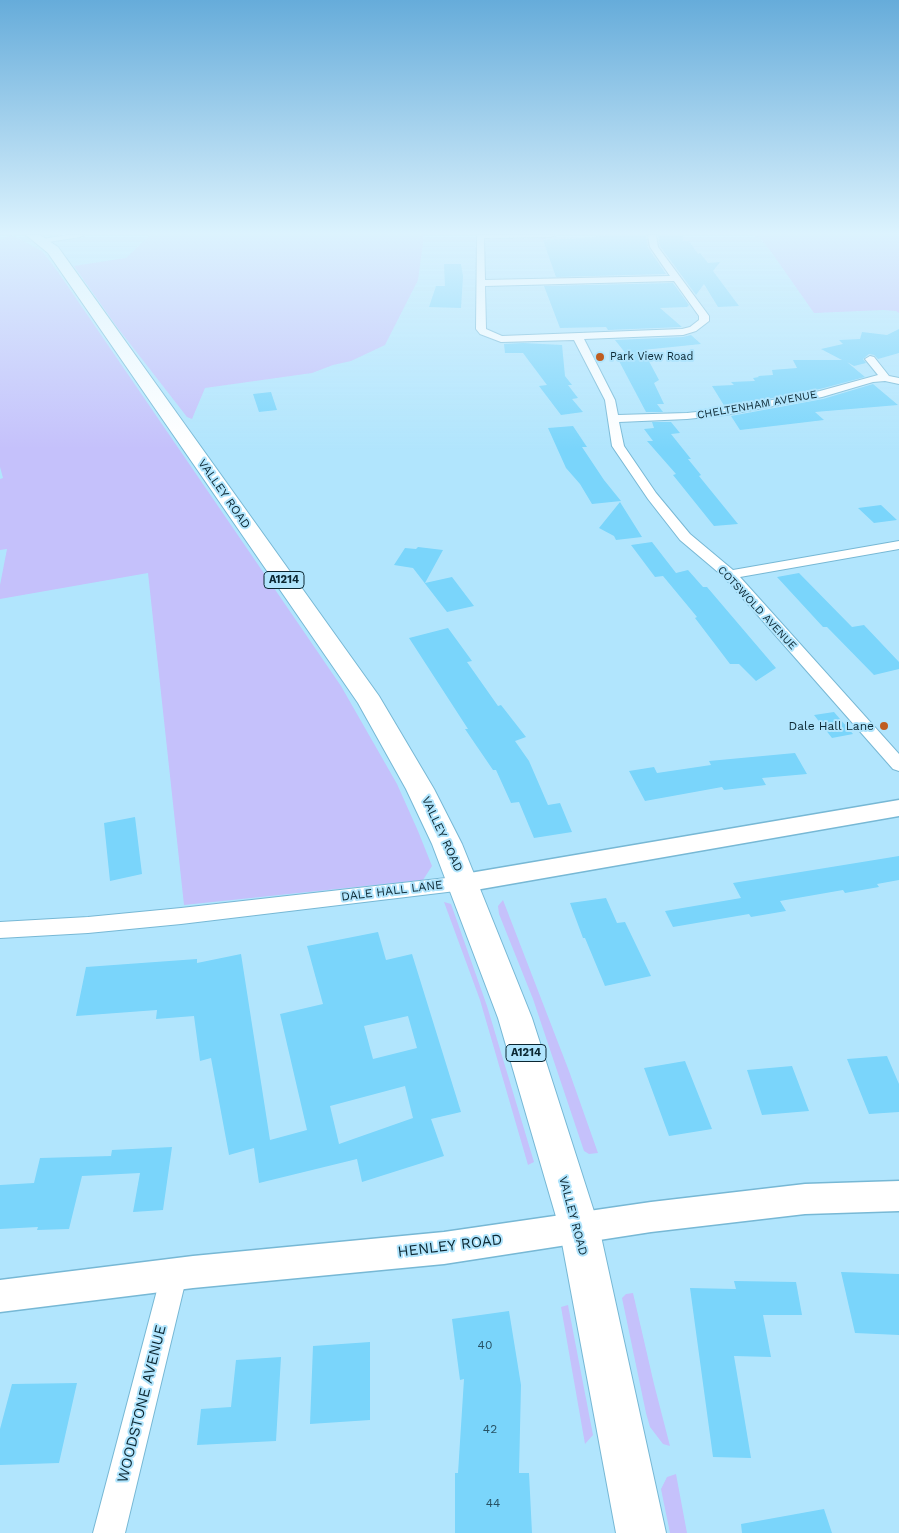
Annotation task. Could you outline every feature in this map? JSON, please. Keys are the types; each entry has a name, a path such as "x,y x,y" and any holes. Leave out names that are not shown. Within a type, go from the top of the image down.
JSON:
{"main road":[{"name":"VALLEY ROAD","path":"92,307 370,702 420,790 464,882 515,1018 578,1227 641,1533"}],"street":[{"path":"481,307 481,329 483,332 501,339 578,338 684,332 693,329 704,321 704,316 697,307"},
{"name":"COTSWOLD AVENUE","path":"578,338 610,400 618,446 652,496 685,537 730,575 899,765"},
{"path":"870,360 885,378"},
{"name":"CHELTENHAM AVENUE","path":"612,419 687,416 725,412 822,394 885,378 899,381"},
{"path":"730,575 899,545"},
{"name":"DALE HALL LANE","path":"0,930 88,925 180,916 464,882 899,808"},
{"name":"HENLEY ROAD","path":"0,1296 174,1275 444,1248 651,1217 805,1199 899,1196"},
{"name":"WOODSTONE AVENUE","path":"109,1533 174,1275"}],"shaded area":[{"path":"0,307 82,307 341,686 397,784 418,831 432,866 423,880 184,905 148,573 0,599 0,585 7,549 0,550 0,479 3,478 0,467"},
{"path":"103,307 405,307 385,345 351,361 312,373 205,388 192,419 187,417"},
{"path":"809,307 899,307 899,313 883,310 814,313"},
{"path":"503,900 569,1071 598,1153 589,1154 584,1151 533,999 499,914 498,906"},
{"path":"444,902 451,904 487,1006 534,1162 528,1165 480,1000"},
{"path":"633,1293 670,1446 663,1444 650,1427 646,1413 622,1298 626,1294"},
{"path":"568,1305 593,1435 585,1444 561,1307"},
{"path":"676,1474 687,1533 670,1533 661,1489 667,1477"}],"building":[{"path":"429,307 461,307 461,308"},
{"path":"552,307 687,307 660,308 682,327 608,330 606,327 560,328"},
{"path":"899,329 899,353 878,359 874,355 869,354 863,359 866,363 854,366 847,362 865,377 820,389 725,407 712,386 734,385 731,382 755,381 753,378 758,376 773,375 772,370 797,368 793,360 842,360 821,349 843,344 839,340 860,339 862,332 887,335"},
{"path":"691,335 701,344 643,350 659,380 654,383 664,404 657,404 663,412 646,412 619,361 630,359 615,340"},
{"path":"504,344 562,345 565,376 572,385 568,385 578,398 572,399 583,412 561,415 539,386 547,385 523,353 505,353"},
{"path":"873,384 898,405 815,412 824,420 740,430 731,416 823,399"},
{"path":"271,392 277,410 259,412 253,394"},
{"path":"652,422 671,422 680,433 671,434 691,459 688,459 701,475 699,476 738,524 714,526 673,475 676,474 647,441 653,441 644,429 654,428"},
{"path":"573,426 587,447 582,447 621,501 592,504 580,484 566,468 548,428"},
{"path":"620,502 642,537 616,540 614,536 599,528"},
{"path":"881,505 897,520 874,523 858,508"},
{"path":"652,542 676,573 688,570 703,587 707,587 776,668 756,681 739,664 730,664 695,618 697,617 663,576 655,577 631,545"},
{"path":"418,547 443,550 425,583 452,577 474,606 447,612 413,568 394,565 405,548 416,549"},
{"path":"799,573 852,627 864,625 899,662 899,669 874,675 827,627 823,627 777,577"},
{"path":"448,628 472,661 467,662 498,706 501,705 526,737 515,741 529,761 548,805 560,803 572,832 534,838 519,802 511,803 496,770 493,770 465,729 468,729 409,638"},
{"path":"834,712 853,734 832,738 814,715"},
{"path":"795,753 807,774 762,778 766,785 724,790 722,787 645,801 629,771 654,767 657,773 711,765 709,761"},
{"path":"135,817 142,874 110,881 104,823"},
{"path":"899,856 899,880 877,884 879,887 845,893 843,890 780,901 786,911 751,917 749,914 673,927 665,911 741,898 733,883"},
{"path":"606,898 617,923 625,922 651,976 605,986 585,938 583,938 570,903"},
{"path":"378,932 386,960 412,954 461,1112 431,1119 444,1156 362,1182 357,1159 259,1183 254,1148 229,1155 211,1058 200,1061 194,1016 156,1019 157,1010 76,1016 86,967 197,959 197,963 241,954 270,1140 307,1130 280,1014 323,1004 307,946","holes":["408,1016 417,1048 373,1059 364,1026","405,1086 413,1118 339,1144 330,1106"]},
{"path":"887,1056 899,1084 899,1112 869,1114 847,1059"},
{"path":"685,1061 712,1129 669,1136 644,1068"},
{"path":"792,1066 809,1111 762,1115 747,1070"},
{"path":"172,1147 163,1210 133,1212 140,1173 82,1176 69,1229 37,1230 38,1227 0,1229 0,1185 34,1183 40,1158 111,1156 112,1150"},
{"path":"841,1272 899,1274 899,1335 855,1333"},
{"path":"734,1281 796,1282 802,1315 763,1315 771,1357 734,1356 751,1458 713,1457 690,1288 736,1289"},
{"path":"509,1311 521,1385 519,1473 529,1473 532,1533 455,1533 455,1473 458,1473 464,1379 460,1380 452,1319"},
{"path":"370,1342 370,1420 310,1424 313,1346"},
{"path":"281,1357 276,1441 197,1445 201,1409 231,1407 236,1360"},
{"path":"77,1383 59,1463 0,1465 0,1429 12,1384"},
{"path":"824,1509 832,1533 742,1533 741,1524"}],"place":[{"name":"Park View Road","path":"600,357"},
{"name":"Dale Hall Lane","path":"884,726"}]}
